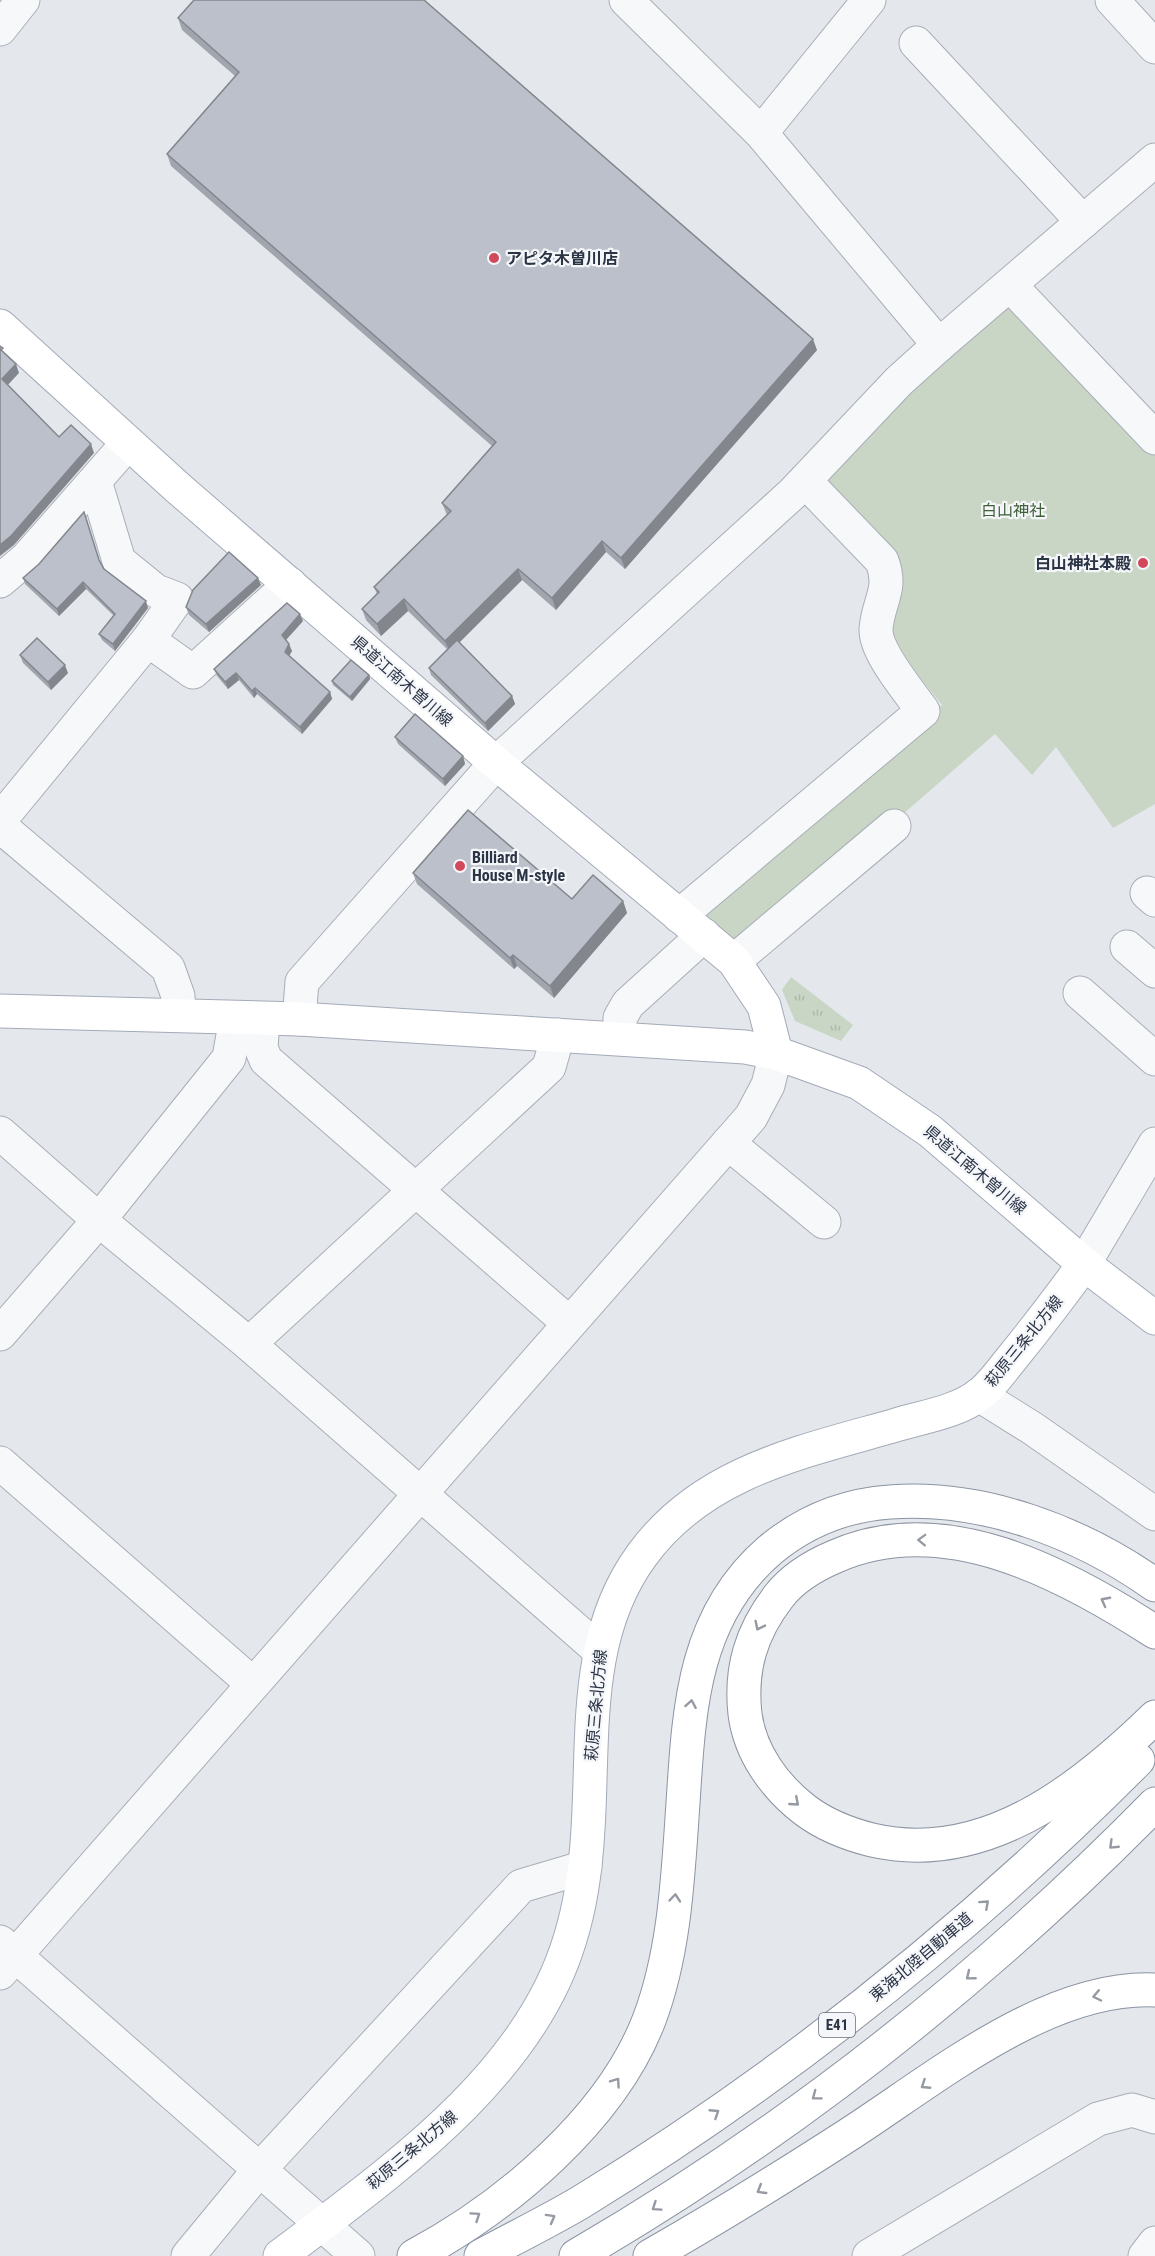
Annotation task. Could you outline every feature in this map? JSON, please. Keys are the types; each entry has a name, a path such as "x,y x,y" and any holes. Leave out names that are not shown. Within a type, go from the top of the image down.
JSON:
{"main road":[{"name":"県道江南木曽川線","path":"0,326 128,443 496,763 734,961 764,1006 776,1053"},
{"name":"県道江南木曽川線","path":"0,1011 299,1019 620,1038 745,1047 776,1053 859,1083 930,1131 1084,1264 1155,1318"},
{"name":"萩原三条北方線","path":"279,2256 322,2224 466,2104 495,2074 516,2045 554,1981 570,1940 585,1868 594,1698 599,1650 609,1614 622,1584 660,1533 695,1501 724,1482 758,1466 926,1416 979,1395 1054,1306 1084,1264"},
{"path":"421,2252 482,2212 532,2172 602,2102 629,2063 649,2020 663,1976 671,1926 688,1716 697,1671 713,1625 735,1589 759,1560 790,1534 823,1516 867,1503 920,1500 972,1506 1032,1522 1092,1548 1155,1585"},
{"path":"1155,1632 1111,1603 1055,1575 996,1552 945,1541 899,1539 855,1547 817,1564 787,1586 765,1614 749,1646 744,1678 745,1717 758,1754 774,1782 817,1819 848,1834 914,1846 950,1842 1016,1824 1057,1799 1095,1771 1155,1717"},
{"name":"東海北陸自動車道","path":"481,2256 580,2202 733,2101 857,2011 980,1908 1102,1796 1155,1743"},
{"name":"E41","path":"576,2256 628,2226 766,2133 893,2039 1015,1939 1155,1804"},
{"path":"650,2256 792,2171 984,2046 1031,2020 1082,1999 1132,1989 1155,1990"}],"street":[{"path":"626,0 761,133 939,345"},
{"path":"1112,0 1155,47"},
{"path":"761,133 863,2"},
{"path":"916,43 1083,222"},
{"path":"299,1019 302,982 496,763 805,481 899,381 1083,222 1151,171"},
{"path":"1010,285 1155,438"},
{"path":"1,578 27,558 128,443"},
{"path":"0,820 148,640 177,599 156,591 119,561 95,481"},
{"path":"620,1038 620,1018 628,1004 692,925 922,711 880,648 876,630 888,577 882,561 805,481"},
{"path":"148,640 193,672 290,584"},
{"path":"0,825 168,968 178,996 179,1015"},
{"path":"734,961 894,826"},
{"path":"1128,947 1155,971"},
{"path":"1080,993 1155,1059"},
{"path":"250,1018 266,1060 569,1323"},
{"path":"0,1334 99,1220 229,1058 250,1018"},
{"path":"249,1344 415,1188 549,1067 558,1035"},
{"path":"358,2256 5,1957 253,1684 752,1117 768,1085 776,1053"},
{"path":"0,1133 99,1220 249,1344 599,1650"},
{"path":"728,1143 824,1222"},
{"path":"1084,1264 1155,1144"},
{"path":"979,1395 1032,1428 1155,1514"},
{"path":"0,1463 253,1684"},
{"path":"188,2256 259,2170 521,1886 585,1868"},
{"path":"869,2256 1098,2118 1132,2110 1155,2117"},
{"path":"1145,2256 1155,2242"}],"green space":[{"name":"白山神社","path":"998,295 1155,451 1155,804 1113,828 1056,747 1032,775 995,734 734,961 689,923 942,705 886,636 888,577 815,470"},
{"path":"791,977 853,1025 841,1041 795,1021 782,990"}],"building":[{"name":"アピタ木曽川店","path":"194,0 424,0 813,339 621,558 602,541 552,598 518,569 445,641 404,599 377,624 362,609 379,592 374,587 451,511 442,503 496,442 167,154 239,72 178,18"},
{"path":"0,346 3,348 1,350 16,364 2,379 59,437 71,425 91,444 11,536 0,545"},
{"path":"84,512 104,569 146,601 113,644 99,634 115,614 83,582 57,609 23,578 39,564"},
{"path":"229,552 258,578 206,624 186,607 193,590"},
{"path":"287,603 300,614 282,635 289,644 285,652 330,692 300,727 255,688 252,691 236,673 225,682 214,669"},
{"path":"37,638 65,665 48,682 20,655"},
{"path":"457,640 512,696 485,723 429,668"},
{"path":"351,660 369,675 350,697 332,681"},
{"path":"415,714 463,756 443,779 395,737"},
{"path":"468,810 572,899 593,875 623,901 550,986 513,955 510,958 413,873"}],"place":[{"name":"アピタ木曽川店","path":"494,258"},
{"name":"白山神社本殿","path":"1143,563"},
{"name":"Billiard House M-style","path":"460,866"}]}
